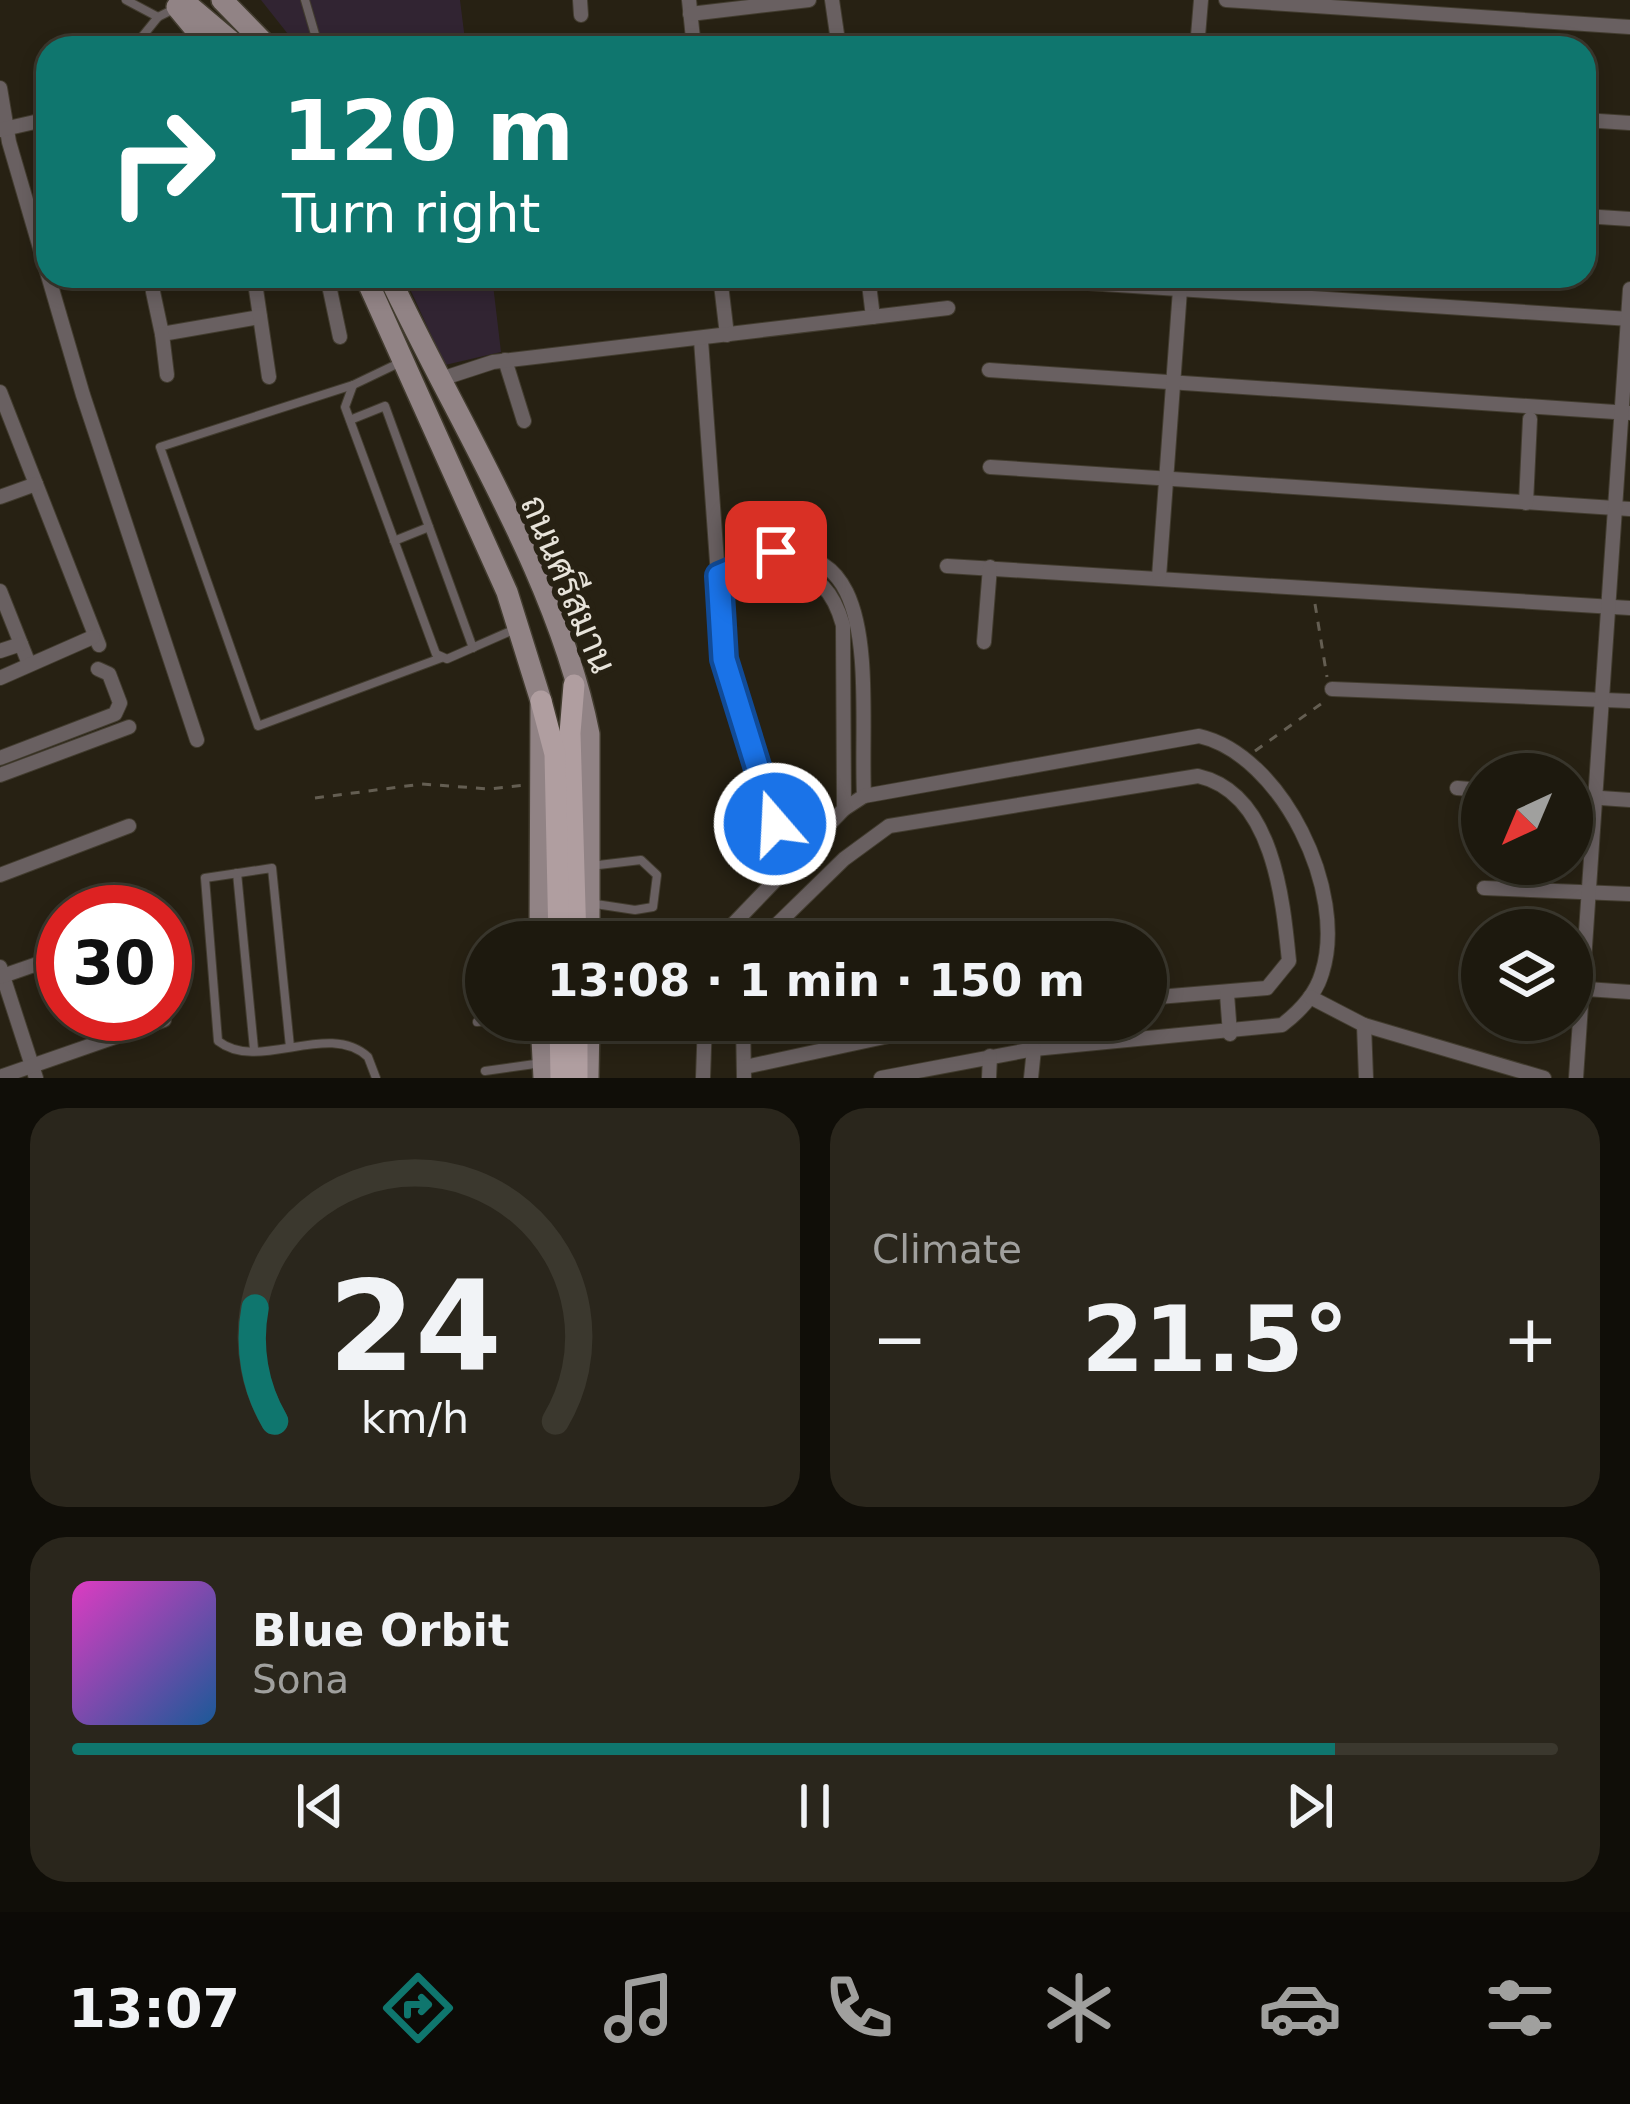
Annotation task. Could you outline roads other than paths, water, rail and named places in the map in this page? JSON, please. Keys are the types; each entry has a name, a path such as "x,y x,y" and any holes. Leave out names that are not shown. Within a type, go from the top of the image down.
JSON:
{"main road":[{"path":"222,0 260,36"},
{"path":"245,0 265,36"},
{"path":"172,6 200,36"},
{"path":"172,6 220,36"},
{"name":"ถนนศรีสมาน","path":"371,288 520,627 541,701 540,921"},
{"name":"ถนนศรีสมาน","path":"395,288 539,580 574,685 589,734 589,921"},
{"path":"574,685 570,733 575,921"},
{"path":"541,701 556,754 560,921"},
{"path":"544,1041 549,1073"},
{"path":"549,1073 556,1041"},
{"path":"577,1041 577,1078"},
{"path":"588,1078 589,1041"}],"street":[{"path":"689,7 809,0"},
{"path":"832,0 837,36"},
{"path":"1198,36 1201,0"},
{"path":"1226,0 1630,27"},
{"path":"0,88 3,130 36,241"},
{"path":"1596,121 1630,123"},
{"path":"3,130 36,122"},
{"path":"1596,217 1630,219"},
{"path":"50,288 197,740"},
{"path":"154,288 167,375"},
{"path":"256,288 269,377"},
{"path":"330,288 340,337"},
{"path":"721,288 727,335"},
{"path":"869,288 873,317"},
{"path":"1159,578 1180,288"},
{"path":"1242,288 1629,319"},
{"path":"1587,909 1608,606 1623,509 1630,289"},
{"path":"437,380 506,360 948,308"},
{"path":"162,334 260,317"},
{"path":"701,340 724,659 789,865"},
{"path":"506,360 524,421"},
{"path":"989,370 1626,412"},
{"path":"0,392 96,641 0,677"},
{"path":"1526,503 1530,419"},
{"path":"990,467 1623,509"},
{"path":"0,497 36,484"},
{"path":"719,576 776,552 828,564 848,588 864,796"},
{"path":"947,566 1630,608"},
{"path":"985,642 990,567"},
{"path":"720,594 758,578 807,574 836,601 850,642 844,808"},
{"path":"0,591 6,625 29,664"},
{"path":"0,651 21,644"},
{"path":"0,758 115,714 120,703 115,688 106,671 98,669"},
{"path":"1332,689 1630,701"},
{"path":"0,775 129,727"},
{"path":"736,921 844,808 864,796 1199,736 1248,756 1297,819 1322,892 1325,962 1310,997 1282,1025 1230,1034 1034,1049 881,1078"},
{"path":"781,921 844,859 890,826 1198,776 1227,787 1264,838 1282,892 1286,970 1267,988 1167,997"},
{"path":"1457,788 1461,788"},
{"path":"1595,797 1630,800"},
{"path":"0,874 129,826"},
{"path":"1484,887 1630,894"},
{"path":"34,1072 1,974 36,963"},
{"path":"1593,989 1630,992"},
{"path":"1227,994 1230,1034"},
{"path":"1310,997 1364,1025 1544,1078"},
{"path":"1364,1025 1366,1078"},
{"path":"0,1077 34,1072 112,1041"},
{"path":"703,1078 704,1041"},
{"path":"743,1041 744,1072 875,1041"},
{"path":"1576,1041 1576,1078"},
{"path":"1031,1078 1034,1049"},
{"path":"989,1078 990,1056"}],"lane":[{"path":"126,0 172,6"},
{"path":"305,0 316,36"},
{"path":"144,36 172,6"},
{"path":"404,360 353,385 160,447 258,726 520,627"},
{"path":"353,385 345,400 350,420 441,658"},
{"path":"350,420 385,406 473,648"},
{"path":"394,541 429,527"},
{"path":"589,866 641,860 651,865 658,886 653,907 635,910 589,903"},
{"path":"290,1047 272,868 205,878 218,1041 236,1050 290,1047 345,1043 359,1048 376,1078"},
{"path":"237,873 254,1049"},
{"path":"485,1071 549,1073"}]}
